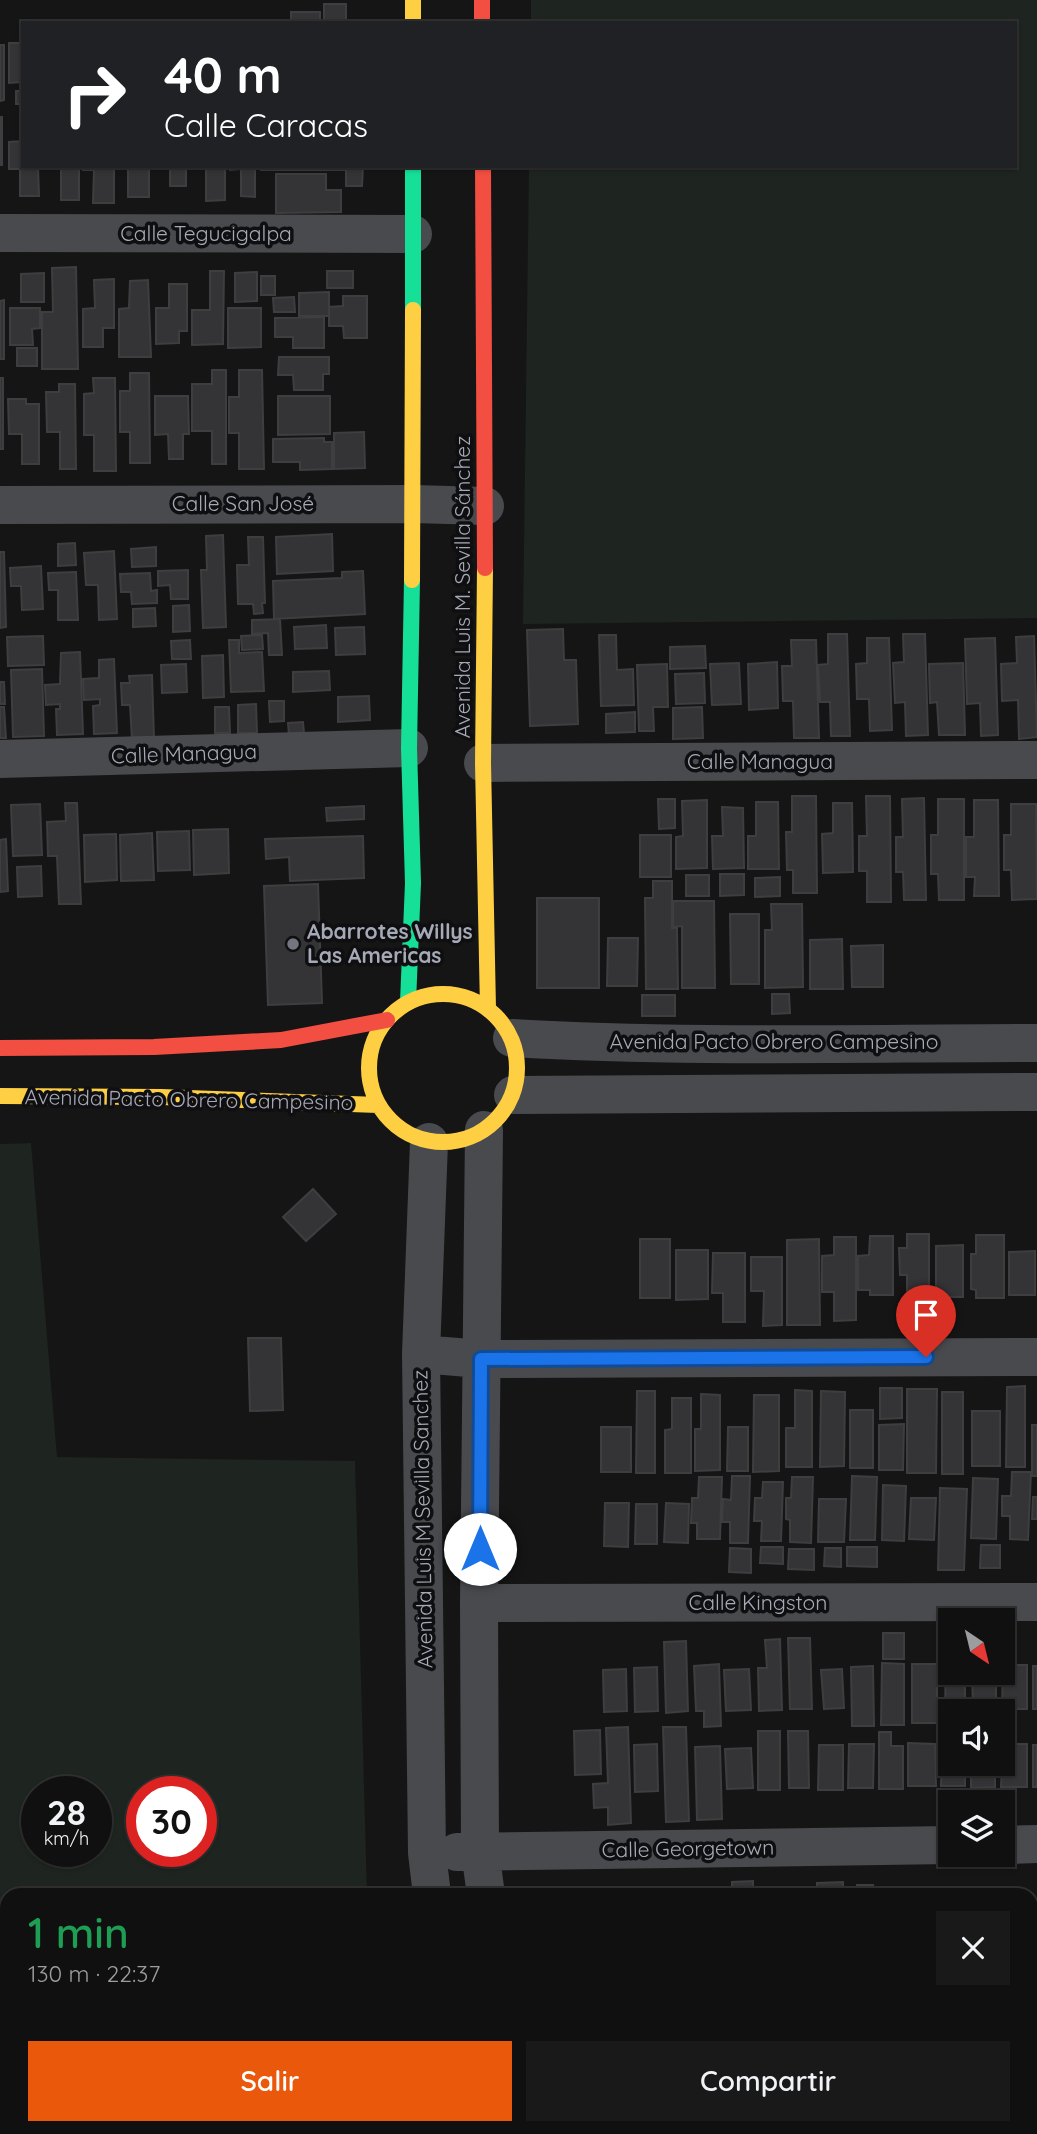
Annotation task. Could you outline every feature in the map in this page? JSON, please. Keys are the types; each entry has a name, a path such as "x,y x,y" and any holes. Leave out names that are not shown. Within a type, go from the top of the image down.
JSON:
{"street":[{"path":"413,0 413,21"},
{"path":"482,0 482,21"},
{"path":"408,1002 412,883 409,748 413,504 413,168"},
{"name":"Avenida Luis M. Sevilla Sánchez","path":"483,168 483,763 488,1009"},
{"name":"Calle Tegucigalpa","path":"0,233 413,234"},
{"name":"Calle San José","path":"0,505 485,506"},
{"name":"Calle Managua","path":"0,759 409,748"},
{"name":"Calle Managua","path":"483,763 1037,760"},
{"path":"435,994 463,996 488,1009 512,1038 518,1066 513,1095 502,1115 484,1130 458,1142 429,1142 399,1129 378,1105 369,1076 372,1046 387,1020 408,1002 435,994"},
{"path":"0,1048 192,1052 281,1040 387,1020"},
{"name":"Avenida Pacto Obrero Campesino","path":"512,1038 726,1043 1037,1043"},
{"name":"Avenida Pacto Obrero Campesino","path":"0,1096 195,1091 378,1105"},
{"path":"513,1095 1037,1092"},
{"path":"484,1130 480,1851 485,1888"},
{"name":"Avenida Luis M Sevilla Sanchez","path":"429,1142 421,1354 426,1853 431,1888"},
{"path":"421,1354 481,1359 1037,1357"},
{"name":"Calle Kingston","path":"480,1603 1037,1602"},
{"path":"1015,1845 1037,1844"},
{"name":"Calle Georgetown","path":"426,1853 938,1845"}],"shaded area":[{"path":"531,0 1037,0 1037,618 523,624 529,168 1017,168 1017,21 531,21"},
{"path":"31,1143 57,1457 355,1461 367,1888 0,1888 0,1144"}],"building":[{"path":"324,4 346,4 346,21 324,21"},
{"path":"291,12 320,12 320,21 291,21"},
{"path":"9,43 21,43 21,82 9,83"},
{"path":"0,45 4,45 4,100 0,101"},
{"path":"16,91 21,91 21,104 16,104"},
{"path":"2,117 2,165 0,165"},
{"path":"21,141 21,168 38,168 39,196 20,196 20,169 9,169 9,142"},
{"path":"61,168 79,168 79,200 61,200"},
{"path":"114,168 114,203 93,203 94,170 83,170"},
{"path":"128,168 149,168 149,197 128,197"},
{"path":"186,168 186,186 170,186 170,169 155,169"},
{"path":"225,168 225,200 206,201 206,169 192,169"},
{"path":"230,168 255,168 255,197 241,196 241,169"},
{"path":"363,168 362,186 346,186 346,170 261,170"},
{"path":"276,174 326,174 326,190 341,190 341,212 276,213"},
{"path":"76,267 78,369 42,369 42,312 53,312 52,268"},
{"path":"210,271 224,271 223,344 192,345 192,310 210,310"},
{"path":"327,271 353,271 353,288 327,288"},
{"path":"257,272 257,301 235,302 235,273"},
{"path":"44,273 44,302 21,302 21,274"},
{"path":"261,276 275,276 275,295 261,295"},
{"path":"114,279 114,328 103,328 103,347 83,347 83,309 95,308 94,280"},
{"path":"148,280 151,357 119,357 119,309 129,308 130,281"},
{"path":"169,284 187,284 187,331 179,331 179,343 156,344 156,308 169,308"},
{"path":"329,292 329,316 299,316 299,293"},
{"path":"343,296 367,296 367,338 344,338 343,326 329,326 329,307 343,306"},
{"path":"294,297 295,312 274,312 273,298"},
{"path":"4,300 4,359 0,359 0,301"},
{"path":"10,308 40,308 40,328 32,329 33,345 10,345"},
{"path":"228,308 261,308 261,347 228,348"},
{"path":"324,317 324,348 293,348 293,337 275,337 275,318"},
{"path":"17,348 37,348 37,366 17,366"},
{"path":"279,357 329,357 329,374 323,374 323,390 294,390 293,375 278,375"},
{"path":"212,370 226,370 226,464 212,464 212,431 192,431 192,384 212,384"},
{"path":"239,370 262,370 264,469 239,469 239,433 229,433 229,397 239,397"},
{"path":"130,373 149,373 150,463 130,463 130,432 120,432 120,391 130,391"},
{"path":"0,378 3,378 3,449 0,449"},
{"path":"93,378 115,378 116,471 94,471 94,435 84,435 84,394 94,393"},
{"path":"59,384 75,384 76,469 60,469 60,432 47,432 46,392 59,392"},
{"path":"155,396 188,396 189,434 183,434 183,459 169,459 168,434 155,435"},
{"path":"278,396 330,396 330,434 278,435"},
{"path":"8,399 26,399 26,404 39,404 39,464 22,464 22,434 9,434"},
{"path":"364,432 365,468 334,469 334,433"},
{"path":"324,438 324,442 332,442 332,469 300,470 300,462 273,462 273,439"},
{"path":"332,534 333,571 277,574 276,537"},
{"path":"223,535 226,627 203,628 201,570 207,570 206,536"},
{"path":"248,537 263,537 263,613 254,614 253,604 238,604 237,565 249,565"},
{"path":"75,543 76,565 58,566 58,544"},
{"path":"156,547 156,566 132,567 131,549"},
{"path":"114,551 117,619 99,620 98,585 86,585 84,553"},
{"path":"0,552 4,552 6,627 0,628"},
{"path":"41,566 43,609 22,610 21,586 11,586 10,568"},
{"path":"188,570 188,599 171,599 170,585 158,586 158,571"},
{"path":"363,571 365,614 274,619 273,581 342,578 342,572"},
{"path":"76,572 78,620 58,620 58,590 49,590 48,573"},
{"path":"150,573 151,591 157,590 157,603 132,604 131,592 121,592 120,574"},
{"path":"189,605 190,631 173,632 173,606"},
{"path":"155,608 156,626 133,627 133,609"},
{"path":"280,619 282,655 269,655 268,633 252,634 252,620"},
{"path":"326,625 327,648 295,649 294,627"},
{"path":"364,627 365,654 336,655 335,628"},
{"path":"563,629 564,660 576,660 578,724 530,726 527,630"},
{"path":"828,634 847,634 850,736 831,736 830,702 820,702 818,665 828,664"},
{"path":"903,634 925,634 928,735 906,736 905,702 895,703 893,663 904,662"},
{"path":"262,635 263,649 242,650 241,636"},
{"path":"599,635 616,635 617,670 633,669 634,705 601,706"},
{"path":"43,636 44,665 8,666 7,637"},
{"path":"1034,636 1037,737 1019,739 1018,700 1002,701 1001,664 1017,663 1016,637"},
{"path":"867,638 889,638 892,730 870,731 869,699 857,699 856,664 867,663"},
{"path":"995,638 998,735 981,736 980,703 967,704 965,639"},
{"path":"190,640 191,659 172,659 171,641"},
{"path":"229,640 239,640 239,653 262,652 264,691 231,692"},
{"path":"791,640 816,640 819,738 794,738 793,701 783,701 782,666 792,666"},
{"path":"705,646 706,668 670,669 670,647"},
{"path":"80,652 83,734 57,735 56,709 60,709 60,704 46,705 45,685 60,684 61,653"},
{"path":"223,655 224,697 203,698 202,656"},
{"path":"114,659 117,733 94,734 93,706 100,705 100,699 84,700 83,679 99,678 99,660"},
{"path":"777,662 778,708 749,710 748,664"},
{"path":"739,663 741,704 712,705 710,664"},
{"path":"963,663 965,735 939,735 937,702 930,703 929,664"},
{"path":"186,664 187,692 162,693 161,665"},
{"path":"667,664 668,707 653,707 654,731 639,731 637,665"},
{"path":"42,669 44,736 13,737 11,670"},
{"path":"329,671 330,690 293,692 293,672"},
{"path":"704,673 705,703 676,704 675,674"},
{"path":"152,675 154,739 132,739 130,705 122,705 121,683 130,683 129,676"},
{"path":"0,682 4,682 5,704 0,704"},
{"path":"369,696 370,720 338,722 338,697"},
{"path":"269,701 284,701 284,721 270,722"},
{"path":"256,704 257,733 238,733 238,705"},
{"path":"0,707 4,707 6,738 0,738"},
{"path":"215,707 229,707 230,733 215,733"},
{"path":"702,707 703,738 673,739 673,708"},
{"path":"635,712 635,732 606,733 606,714"},
{"path":"303,722 304,734 289,735 288,723"},
{"path":"792,796 816,796 817,893 793,893 793,870 787,870 786,832 792,832"},
{"path":"866,796 890,796 891,902 867,902 867,871 859,871 859,836 867,836"},
{"path":"924,798 926,900 904,900 903,872 896,872 896,837 903,837 902,799"},
{"path":"658,799 675,799 675,828 659,829"},
{"path":"938,799 964,799 964,900 939,900 938,874 931,874 931,835 938,835"},
{"path":"707,800 707,868 676,869 676,837 683,836 682,801"},
{"path":"974,800 998,800 999,896 974,896 975,877 966,877 966,837 974,837"},
{"path":"756,802 778,802 779,869 748,869 748,836 756,836"},
{"path":"65,803 77,803 81,904 59,904 57,856 48,856 47,822 66,821"},
{"path":"833,803 852,803 853,872 823,873 822,834 833,833"},
{"path":"40,804 42,855 13,856 11,805"},
{"path":"1011,804 1036,804 1037,899 1012,900 1011,870 1004,870 1004,835 1011,835"},
{"path":"364,806 364,819 327,821 326,808"},
{"path":"722,807 743,808 744,868 713,869 712,836 723,836"},
{"path":"228,829 229,873 194,875 193,830"},
{"path":"189,831 190,870 158,871 157,832"},
{"path":"152,833 154,880 121,881 120,835"},
{"path":"116,834 117,880 85,882 84,835"},
{"path":"640,835 671,835 671,877 640,877"},
{"path":"363,836 364,878 290,881 289,857 266,859 265,839"},
{"path":"6,839 8,891 0,892 0,840"},
{"path":"41,866 42,896 18,897 17,867"},
{"path":"720,874 744,874 744,895 720,896"},
{"path":"686,875 709,875 709,896 686,896"},
{"path":"780,877 780,896 755,897 755,878"},
{"path":"653,881 672,881 672,928 677,928 678,989 646,989 645,898 653,898"},
{"name":"Abarrotes Willys Las Americas","path":"318,884 322,1003 268,1005 264,886"},
{"path":"537,898 599,898 599,988 537,988"},
{"path":"673,901 714,901 715,988 682,988 682,926 673,927"},
{"path":"771,904 802,904 803,987 765,988 765,930 772,930"},
{"path":"730,914 759,914 759,984 731,984"},
{"path":"608,938 638,938 637,986 607,986"},
{"path":"842,939 843,989 810,989 810,940"},
{"path":"883,945 883,987 852,987 851,946"},
{"path":"772,994 789,994 790,1013 772,1014"},
{"path":"642,995 675,995 675,1016 642,1016"},
{"path":"313,1189 336,1214 306,1241 283,1217"},
{"path":"907,1234 929,1234 929,1295 907,1296 907,1275 900,1275 899,1248 907,1248"},
{"path":"976,1235 1004,1235 1004,1298 976,1298 976,1290 971,1289 971,1254 976,1254"},
{"path":"870,1236 893,1236 893,1295 870,1295 870,1290 858,1290 858,1256 869,1255"},
{"path":"834,1237 856,1237 856,1320 834,1321 834,1292 822,1292 822,1256 834,1255"},
{"path":"640,1239 670,1239 670,1298 640,1298"},
{"path":"819,1239 820,1325 787,1325 787,1240"},
{"path":"963,1245 963,1297 936,1297 936,1246"},
{"path":"676,1250 708,1250 708,1299 676,1300"},
{"path":"1035,1251 1035,1295 1009,1295 1009,1252"},
{"path":"713,1253 745,1253 745,1322 723,1322 723,1293 712,1293"},
{"path":"751,1257 782,1257 782,1325 763,1326 764,1291 751,1291"},
{"path":"248,1338 281,1338 283,1410 250,1411"},
{"path":"1025,1386 1025,1467 1006,1467 1007,1387"},
{"path":"880,1388 902,1388 902,1418 880,1419"},
{"path":"907,1389 937,1389 936,1473 907,1473"},
{"path":"795,1390 812,1391 812,1467 786,1467 786,1428 795,1428"},
{"path":"637,1391 655,1391 655,1473 636,1473"},
{"path":"821,1391 845,1392 844,1466 820,1467"},
{"path":"942,1392 963,1392 963,1474 942,1474"},
{"path":"701,1394 720,1395 720,1470 695,1471 695,1429 701,1429"},
{"path":"754,1395 779,1395 779,1471 753,1472"},
{"path":"672,1398 691,1398 691,1473 665,1473 665,1430 672,1429"},
{"path":"850,1410 873,1410 873,1468 850,1468"},
{"path":"972,1411 1000,1411 1000,1466 972,1466"},
{"path":"904,1424 903,1470 879,1470 879,1425"},
{"path":"1032,1425 1037,1425 1037,1476 1032,1476"},
{"path":"601,1427 631,1427 631,1472 601,1472"},
{"path":"728,1427 748,1427 748,1471 727,1471"},
{"path":"1012,1472 1031,1472 1028,1540 1010,1539 1010,1516 1002,1516 1002,1496 1011,1496"},
{"path":"732,1476 750,1476 748,1543 730,1543 730,1522 722,1522 723,1499 731,1500"},
{"path":"852,1476 877,1477 875,1540 850,1540"},
{"path":"699,1477 722,1477 720,1539 697,1539 697,1523 691,1523 692,1498 698,1498"},
{"path":"792,1477 813,1477 811,1543 790,1542 786,1498 791,1498"},
{"path":"973,1478 998,1479 996,1539 971,1538"},
{"path":"763,1482 783,1482 781,1541 761,1541 762,1521 754,1521 755,1498 762,1498"},
{"path":"883,1485 906,1486 904,1541 882,1540"},
{"path":"940,1488 967,1489 964,1570 938,1570"},
{"path":"1033,1497 1037,1497 1037,1519 1032,1519"},
{"path":"911,1498 936,1498 934,1540 909,1539"},
{"path":"819,1499 846,1499 844,1542 818,1542"},
{"path":"605,1503 629,1503 628,1547 604,1546"},
{"path":"666,1503 689,1504 688,1543 664,1542"},
{"path":"636,1504 657,1504 657,1544 635,1544"},
{"path":"981,1545 1000,1545 1000,1568 980,1568"},
{"path":"761,1547 783,1547 783,1564 760,1563"},
{"path":"847,1547 877,1547 877,1567 847,1566"},
{"path":"730,1548 751,1549 751,1573 729,1572"},
{"path":"825,1548 841,1548 841,1567 824,1566"},
{"path":"789,1549 814,1549 814,1570 788,1569"},
{"path":"883,1633 904,1633 904,1659 883,1659"},
{"path":"788,1638 810,1638 812,1709 790,1709"},
{"path":"780,1639 782,1710 759,1711 758,1668 767,1668 765,1640"},
{"path":"686,1641 688,1711 666,1713 664,1642"},
{"path":"882,1663 904,1664 904,1725 881,1725"},
{"path":"719,1664 721,1726 704,1727 704,1711 696,1711 694,1666"},
{"path":"912,1664 937,1664 937,1723 912,1723"},
{"path":"1015,1665 1027,1665 1027,1709 1015,1709 1015,1699 1002,1699 1003,1685 1015,1685"},
{"path":"873,1666 874,1726 852,1726 851,1667"},
{"path":"1033,1666 1037,1666 1037,1709 1033,1709"},
{"path":"657,1667 658,1711 635,1712 634,1668"},
{"path":"626,1669 627,1711 604,1712 603,1670"},
{"path":"749,1669 751,1710 726,1711 724,1670"},
{"path":"842,1669 844,1708 824,1709 821,1670"},
{"path":"945,1685 965,1685 965,1699 945,1699"},
{"path":"972,1685 996,1685 996,1699 973,1699"},
{"path":"628,1727 631,1823 608,1825 608,1807 594,1808 593,1784 608,1783 606,1728"},
{"path":"663,1727 686,1727 689,1821 666,1822"},
{"path":"600,1730 601,1774 575,1775 574,1731"},
{"path":"758,1731 780,1731 780,1790 758,1790"},
{"path":"788,1731 808,1731 809,1788 789,1788"},
{"path":"879,1732 891,1732 891,1746 903,1746 903,1789 879,1789"},
{"path":"908,1743 935,1744 936,1786 908,1786"},
{"path":"657,1744 658,1791 635,1792 634,1745"},
{"path":"849,1744 874,1744 873,1788 848,1788"},
{"path":"1015,1744 1027,1744 1027,1787 1001,1787 1002,1776 1015,1776"},
{"path":"819,1745 843,1745 843,1790 818,1790"},
{"path":"1033,1745 1037,1745 1037,1787 1033,1787"},
{"path":"720,1746 722,1819 697,1820 695,1747"},
{"path":"751,1748 753,1788 727,1789 725,1749"},
{"path":"941,1776 965,1776 965,1786 941,1786"},
{"path":"971,1776 995,1776 995,1787 971,1788"},
{"path":"753,1881 753,1888 732,1888 732,1882"},
{"path":"843,1882 843,1888 817,1888 817,1883"},
{"path":"857,1885 873,1885 873,1888 857,1888"}],"traffic: fast":[{"path":"413,168 413,310"},
{"path":"408,1002 413,883 409,748 412,580"}],"traffic: slow":[{"path":"413,0 413,21"},
{"path":"412,580 413,310"},
{"path":"485,568 483,763 488,1009"},
{"path":"443,994 471,1000 495,1016 511,1040 517,1068 511,1096 495,1120 471,1136 443,1142 415,1136 391,1120 375,1096 369,1068 375,1040 391,1016 415,1000 443,994"},
{"path":"0,1096 161,1097 378,1105"}],"traffic: jam":[{"path":"482,0 482,21"},
{"path":"483,168 485,568"},
{"path":"0,1048 154,1047 281,1040 387,1020"}],"place":[{"name":"Abarrotes Willys Las Americas","path":"293,944"}],"route":[{"path":"480,1549 481,1359 926,1357"}]}
